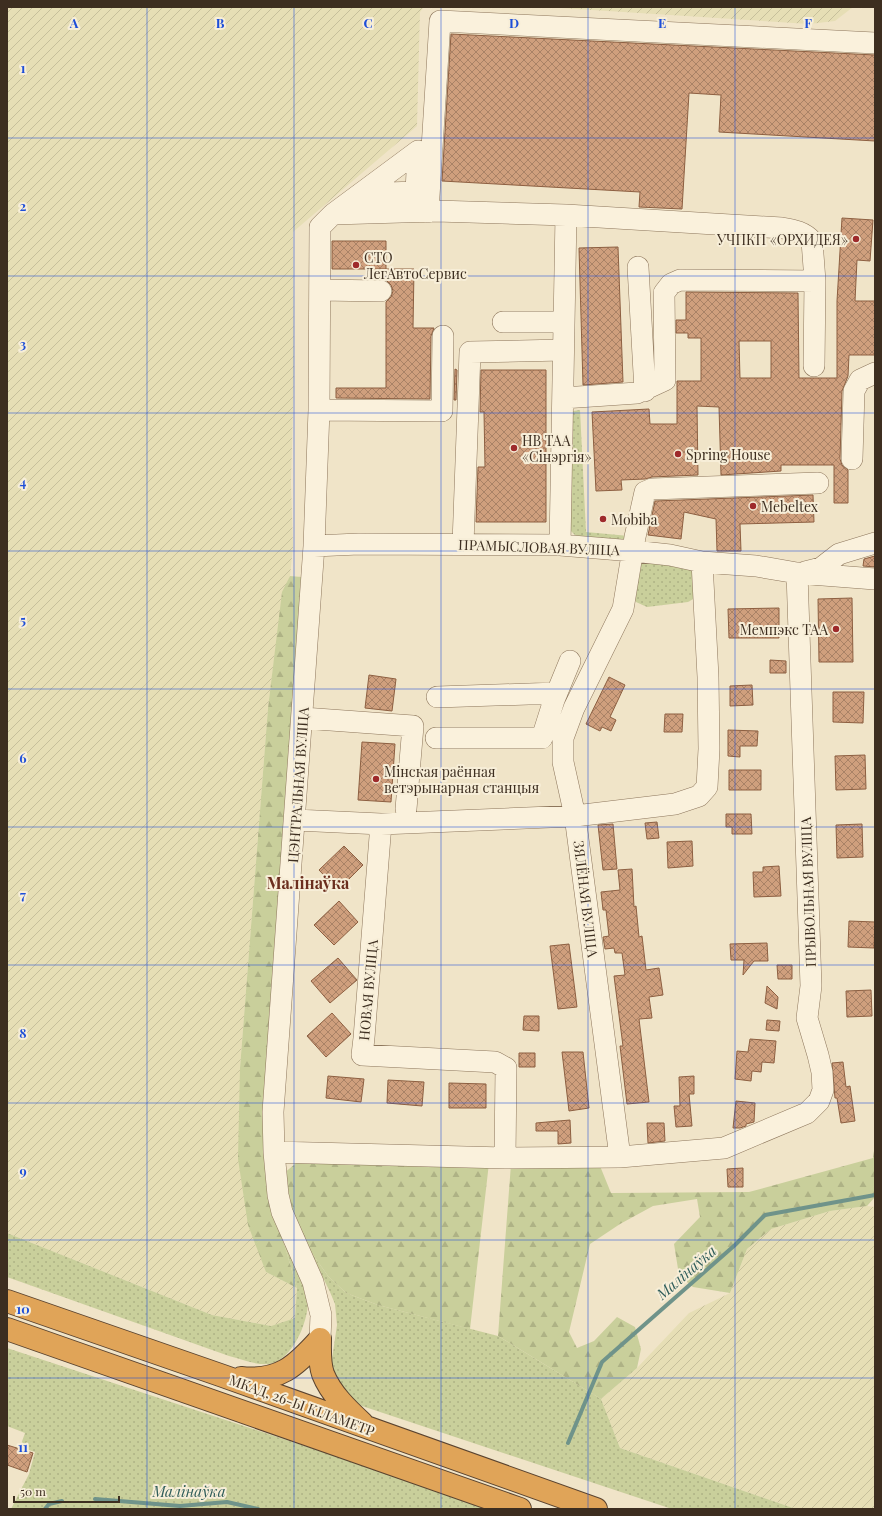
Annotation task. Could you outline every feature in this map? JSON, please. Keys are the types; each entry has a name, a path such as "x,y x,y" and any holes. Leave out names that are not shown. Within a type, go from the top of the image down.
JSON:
{"highway":[{"name":"МКАД, 26-Ы КІЛАМЕТР","path":"7,1301 224,1376 596,1509"},
{"name":"МКАД, 26-Ы КІЛАМЕТР","path":"7,1329 520,1509"},
{"path":"224,1376 250,1379 276,1376 298,1362 320,1339"},
{"path":"320,1339 323,1373 332,1392 344,1407 370,1429"}],"street":[{"path":"428,212 440,21 875,43"},
{"path":"314,546 319,410 320,227 333,214 360,194"},
{"path":"333,214 428,212 566,215 782,228 797,231 806,235 812,241 814,281 814,366"},
{"path":"560,545 566,215"},
{"path":"638,267 645,391"},
{"path":"563,398 637,394 665,380 664,293 671,284 680,280 814,281"},
{"path":"320,290 381,291"},
{"path":"503,322 564,322"},
{"path":"319,410 442,411 443,336"},
{"path":"463,544 470,352 563,350"},
{"path":"852,459 854,391 860,380 875,374"},
{"name":"ЗЯЛЁНАЯ ВУЛІЦА","path":"620,1157 575,816 563,762 563,738 574,708 623,609 645,492 652,489 818,483"},
{"path":"800,573 821,568 839,554 875,543"},
{"name":"ПРАМЫСЛОВАЯ ВУЛІЦА","path":"314,546 359,544 560,545 670,555 702,562 756,566 800,573 875,579"},
{"name":"ЦЭНТРАЛЬНАЯ ВУЛІЦА","path":"314,546 303,718 273,1112 274,1152 278,1195 281,1206 304,1260 318,1301 321,1315 320,1339"},
{"path":"295,820 381,824 575,816 675,804 699,796 707,787 709,748 708,677 702,562"},
{"name":"ПРЫВОЛЬНАЯ ВУЛІЦА","path":"620,1157 724,1148 807,1113 819,1101 823,1090 822,1072 807,1018 811,986 800,573"},
{"path":"436,738 542,738 557,693 570,662"},
{"path":"437,697 557,693"},
{"path":"303,718 413,726 406,809"},
{"name":"НОВАЯ ВУЛІЦА","path":"381,824 362,1055 495,1062 506,1068 505,1158"},
{"path":"274,1152 505,1158 620,1157"}],"shaded area":[{"path":"7,7 424,7 420,12 417,126 293,232 294,371 291,483 293,547 290,576 282,598 268,708 240,1068 266,1272 297,1288 295,1318 271,1326 212,1315 7,1233"},
{"path":"545,7 853,7 835,21 809,24"},
{"path":"867,1206 875,1207 875,1509 796,1509 620,1448 601,1399 637,1368 689,1313 730,1293 747,1249 771,1229 830,1211"}],"green space":[{"path":"580,410 586,532 629,536 628,542 579,539 570,530 569,417 573,411"},
{"path":"640,558 698,571 695,598 688,602 647,607 636,602 632,593"},
{"path":"290,576 301,577 269,1192 297,1288 266,1272 248,1225 238,1159 240,1068 268,708 282,592"},
{"path":"875,1143 875,1197 867,1206 830,1211 771,1229 747,1249 730,1293 693,1287 679,1275 674,1244 700,1217 697,1199 653,1206 620,1224 590,1244 569,1332 577,1348 594,1341 617,1317 635,1327 641,1349 637,1368 601,1399 498,1336 511,1164 600,1166 611,1193 749,1192 873,1158"},
{"path":"301,1159 489,1163 470,1329 378,1305 346,1293 328,1276 309,1249 284,1193 283,1174"},
{"path":"265,1167 308,1299 306,1318 298,1338 285,1356 277,1361 268,1364 248,1362 7,1277 7,1233 212,1315 271,1326 295,1318 297,1288 269,1192"},
{"path":"309,1249 328,1276 346,1293 378,1305 498,1336 601,1399 620,1448 796,1509 672,1509 362,1406 347,1396 332,1373 332,1359 337,1325 335,1304"},
{"path":"7,1348 341,1458 488,1509 11,1509 29,1474 35,1452 20,1447 25,1433 7,1426"}],"building":[{"path":"451,34 875,55 875,141 719,132 721,95 689,93 682,209 639,207 640,192 442,181"},
{"path":"842,218 873,220 870,261 857,260 855,301 875,301 875,355 849,355 848,376 842,391 840,459 842,465 848,470 848,503 834,503 834,465 781,465 781,471 721,475 719,407 697,406 698,475 621,480 622,490 596,491 592,412 649,409 650,424 677,424 677,381 701,381 701,338 688,338 688,333 676,333 676,320 686,320 686,292 798,293 799,378 837,378 837,301","holes":["739,341 771,341 771,378 740,378"]},
{"path":"332,241 386,241 386,269 332,269"},
{"path":"618,247 623,382 583,385 579,248"},
{"path":"386,269 414,269 413,328 434,328 431,336 430,399 336,398 336,388 386,388 386,302 391,297 393,291 391,285 386,280"},
{"path":"455,369 457,370 456,400 454,400"},
{"path":"481,370 546,370 546,522 476,522 478,467 485,467 484,412 480,412"},
{"path":"813,495 814,522 740,524 741,551 717,551 716,519 684,512 681,539 648,535 655,501"},
{"path":"875,556 875,567 863,566 864,559"},
{"path":"852,598 853,662 819,662 818,599"},
{"path":"779,608 779,638 729,638 728,609"},
{"path":"770,660 786,661 786,673 770,673"},
{"path":"369,675 396,679 392,711 365,708"},
{"path":"609,677 625,685 610,717 616,720 611,731 602,727 600,731 586,724"},
{"path":"752,685 753,705 730,706 730,686"},
{"path":"833,692 864,692 863,723 833,722"},
{"path":"665,714 683,714 682,732 664,732"},
{"path":"728,730 758,731 757,746 740,746 740,757 728,756"},
{"name":"Мінская раённая ветэрынарная станцыя","path":"362,742 395,744 391,802 358,800"},
{"path":"865,755 866,789 836,790 835,756"},
{"path":"729,770 761,770 761,790 729,790"},
{"path":"726,814 751,814 752,834 732,834 732,827 726,827"},
{"path":"657,822 659,838 647,839 645,823"},
{"path":"613,824 617,869 603,870 598,825"},
{"path":"862,824 863,857 837,858 836,825"},
{"path":"692,841 693,866 668,868 667,842"},
{"path":"344,846 363,865 338,890 319,870"},
{"path":"779,866 781,896 754,897 753,872 763,872 763,867"},
{"path":"632,869 634,907 636,906 639,937 642,936 646,970 659,968 663,995 649,997 652,1018 639,1019 649,1102 627,1104 620,1046 623,1046 614,976 625,975 622,953 615,953 614,948 605,949 603,937 609,936 606,910 603,910 601,892 620,890 618,870"},
{"path":"339,901 358,922 334,945 314,925"},
{"path":"849,921 875,922 874,948 848,947"},
{"path":"767,943 768,961 754,961 743,975 744,960 731,960 730,944"},
{"path":"569,944 577,1007 558,1009 550,946"},
{"path":"338,958 357,980 330,1003 311,981"},
{"path":"777,965 792,965 792,979 778,979"},
{"path":"767,986 778,997 777,1009 765,1003"},
{"path":"871,990 872,1016 847,1017 846,991"},
{"path":"332,1013 351,1034 326,1057 307,1036"},
{"path":"524,1016 539,1016 539,1031 523,1030"},
{"path":"767,1020 780,1021 779,1031 766,1030"},
{"path":"750,1039 776,1041 774,1063 762,1062 761,1072 752,1071 751,1081 735,1079 737,1051 748,1052"},
{"path":"562,1052 583,1052 589,1108 569,1111"},
{"path":"519,1053 535,1053 535,1067 519,1067"},
{"path":"843,1062 846,1087 850,1086 855,1121 841,1123 837,1098 835,1098 832,1063"},
{"path":"328,1076 364,1079 361,1102 326,1098"},
{"path":"694,1076 694,1094 689,1094 692,1126 676,1127 674,1106 680,1106 679,1077"},
{"path":"388,1080 424,1082 422,1106 387,1103"},
{"path":"449,1083 486,1084 486,1108 449,1108"},
{"path":"736,1101 755,1103 754,1122 746,1124 746,1126 740,1128 733,1128"},
{"path":"570,1120 571,1143 558,1144 558,1131 536,1131 536,1123"},
{"path":"647,1123 664,1123 665,1141 648,1143"},
{"path":"743,1168 743,1187 728,1187 727,1169"},
{"path":"7,1445 33,1453 27,1472 7,1465"}],"waterway":[{"name":"Малінаўка","path":"568,1443 602,1362 735,1245 765,1215 875,1195"},
{"name":"Малінаўка","path":"95,1499 180,1506 227,1502 258,1509"},
{"name":"Малінаўка","path":"45,1509 49,1504 62,1501"}],"place":[{"name":"УЧПКП «ОРХИДЕЯ»","path":"856,239"},
{"name":"СТО ЛегАвтоСервис","path":"356,265"},
{"name":"НВ ТАА «Сінэргія»","path":"514,448"},
{"name":"Spring House","path":"678,454"},
{"name":"Mebeltex","path":"753,506"},
{"name":"Mobiba","path":"603,519"},
{"name":"Мемпэкс ТАА","path":"836,629"},
{"name":"Мінская раённая ветэрынарная станцыя","path":"376,779"}],"district":[{"name":"Малінаўка","path":"308,882"}]}
